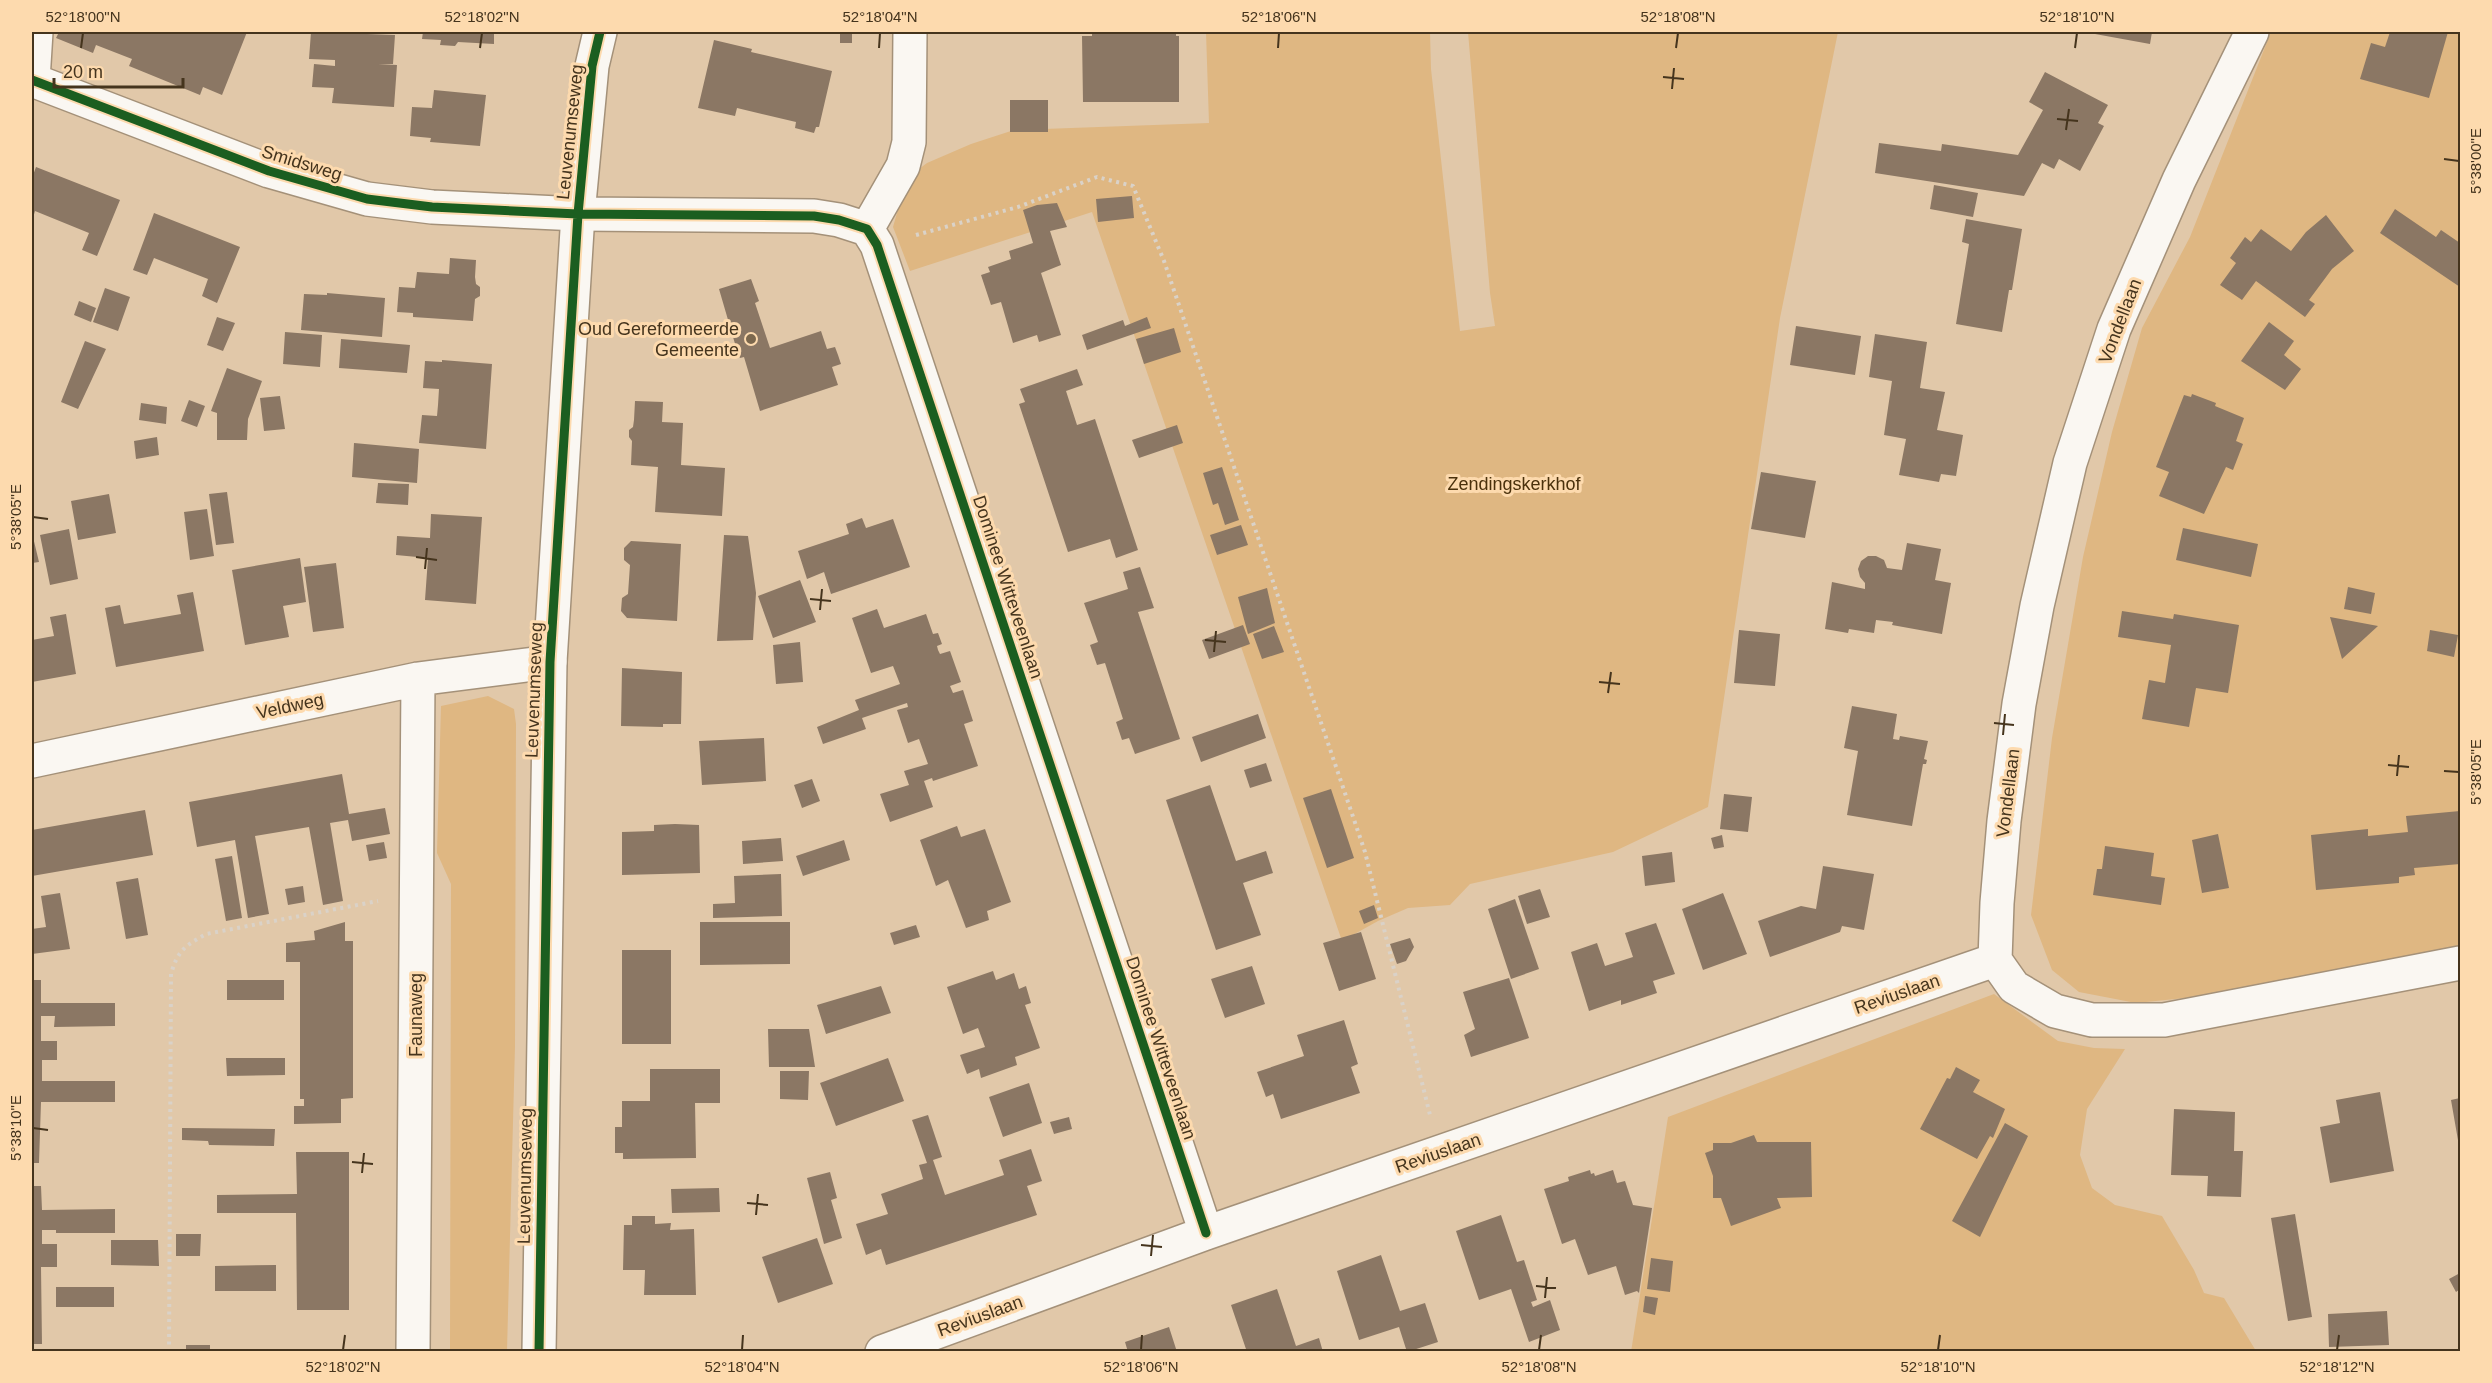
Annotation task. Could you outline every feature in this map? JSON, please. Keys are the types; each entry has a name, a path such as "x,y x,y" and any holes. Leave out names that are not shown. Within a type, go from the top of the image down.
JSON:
{"street":[{"name":"Smidsweg","path":"36,32 32,80 268,171 367,199 432,207 578,214"},
{"name":"Leuvenumseweg","path":"539,1352 550,662 578,214 592,66 600,32"},
{"path":"578,214 814,216 839,220 872,237 903,166 909,142 910,32"},
{"name":"Vondellaan","path":"1995,960 2004,821 2019,704 2037,606 2070,463 2114,329 2179,180 2252,32"},
{"name":"Dominee Witteveenlaan","path":"872,237 1206,1233"},
{"name":"Veldweg","path":"32,762 418,679 550,662"},
{"name":"Faunaweg","path":"413,1352 418,679"},
{"path":"1995,960 2014,987 2055,1011 2092,1020 2164,1020 2460,963"},
{"name":"Reviuslaan","path":"882,1352 1206,1233 1995,960"}],"path":[{"path":"872,237 1018,207 1097,177 1133,186 1164,261 1365,852 1439,1152"},
{"path":"169,1352 171,974 176,957 185,946 206,934 417,894"}],"green space":[{"name":"Zendingskerkhof","path":"1206,32 1430,32 1431,69 1460,331 1495,326 1490,293 1468,32 1838,32 1780,318 1708,807 1613,852 1470,884 1450,905 1408,908 1342,941 1092,212 910,271 893,227 907,178 927,163 971,144 1014,130 1209,123"},
{"path":"2271,32 2460,32 2460,952 2234,993 2136,1003 2079,992 2052,970 2031,915 2052,738 2083,557 2112,432 2142,328 2190,237"},
{"path":"488,696 514,709 516,724 515,1046 507,1351 450,1351 451,884 437,853 441,706"},
{"path":"1994,994 2058,1041 2094,1048 2125,1049 2087,1109 2080,1155 2092,1188 2115,1205 2162,1216 2194,1270 2204,1293 2224,1298 2256,1351 1631,1352 1668,1117"}],"building":[{"path":"59,32 247,32 222,95 203,87 200,95 129,66 132,59 96,45 93,53 56,38"},
{"path":"311,32 395,35 393,64 378,64 397,65 394,107 332,103 334,88 312,87 314,64 335,66 335,60 309,59"},
{"path":"423,32 494,32 494,44 458,42 455,46 440,45 441,40 422,39"},
{"path":"840,32 852,32 852,43 840,43"},
{"path":"1092,32 1176,32 1176,36 1179,36 1179,102 1083,102 1082,36 1092,36"},
{"path":"2084,32 2152,32 2150,44"},
{"path":"2390,32 2448,32 2429,98 2360,79 2371,43 2385,47"},
{"path":"714,40 752,49 751,52 832,71 819,127 816,127 814,133 795,128 796,122 737,108 735,116 698,108"},
{"path":"2045,72 2108,105 2098,123 2104,126 2080,171 2059,159 2054,169 2042,163 2024,196 1875,173 1879,143 1941,151 1942,144 2018,155 2043,110 2029,102"},
{"path":"434,90 486,95 480,146 430,142 431,138 410,136 412,107 432,108"},
{"path":"1010,100 1048,100 1048,132 1010,132"},
{"path":"36,167 120,200 97,256 82,250 89,233 35,211 32,221 32,178"},
{"path":"1934,185 1978,193 1973,217 1930,209"},
{"path":"1132,196 1134,218 1098,222 1096,199"},
{"path":"1057,203 1067,227 1050,231 1061,265 1041,273 1061,335 1039,342 1037,335 1013,343 1001,302 991,305 981,275 990,272 988,267 1011,259 1009,251 1033,243 1023,210 1037,205"},
{"path":"2395,209 2436,237 2441,230 2460,243 2460,287 2380,233"},
{"path":"154,213 240,247 217,303 202,296 208,279 154,258 147,275 133,270"},
{"path":"2326,215 2354,251 2332,269 2309,300 2315,304 2305,317 2256,281 2242,300 2220,285 2236,263 2230,258 2245,237 2251,242 2261,229 2291,251 2306,232"},
{"path":"1966,219 2022,229 2012,290 2009,290 2002,332 1956,324 1969,244 1962,242"},
{"path":"450,258 476,260 475,277 476,284 480,287 480,296 475,299 473,321 413,317 413,313 397,312 399,287 415,288 417,272 449,274"},
{"name":"Oud Gereformeerde Gemeente","path":"751,279 759,301 755,303 770,348 821,331 827,349 835,347 841,364 832,367 838,385 760,411 744,357 740,358 738,354 719,289"},
{"path":"105,288 130,297 118,331 93,322"},
{"path":"327,293 385,298 382,337 301,330 304,294 327,295"},
{"path":"79,301 96,308 91,322 74,315"},
{"path":"217,317 235,323 223,351 207,345"},
{"path":"1147,317 1151,328 1087,350 1082,335 1123,320 1125,326"},
{"path":"2269,322 2294,341 2284,355 2301,369 2285,390 2241,361"},
{"path":"1796,326 1861,336 1855,375 1790,365"},
{"path":"1174,328 1181,352 1144,364 1136,339"},
{"path":"285,332 322,335 320,367 283,364"},
{"path":"1875,334 1927,342 1920,388 1945,392 1937,430 1963,435 1956,476 1941,474 1939,482 1899,475 1906,439 1884,435 1892,381 1869,377"},
{"path":"341,339 410,345 407,373 339,368"},
{"path":"85,341 106,349 78,409 61,402"},
{"path":"442,360 492,364 486,449 419,443 422,415 437,416 438,405 439,389 423,388 425,361 442,362"},
{"path":"227,368 262,381 248,419 247,440 217,440 217,413 211,411"},
{"path":"1077,369 1083,385 1066,391 1077,425 1095,419 1138,550 1116,558 1110,539 1068,552 1019,404 1025,402 1020,389"},
{"path":"2192,394 2216,403 2215,406 2244,418 2236,441 2243,444 2233,470 2226,467 2204,514 2159,496 2169,472 2156,467 2184,395 2191,397"},
{"path":"280,396 285,429 264,431 260,398"},
{"path":"189,400 205,406 197,427 181,421"},
{"path":"635,401 663,402 662,422 683,423 681,465 725,468 722,516 655,512 658,467 631,465 632,441 629,437 629,430 633,427"},
{"path":"141,403 167,407 166,424 139,420"},
{"path":"1177,425 1183,443 1139,458 1132,440"},
{"path":"157,437 159,455 136,459 134,441"},
{"path":"354,443 419,449 417,483 352,477"},
{"path":"1222,467 1239,520 1225,525 1218,503 1213,505 1203,473"},
{"path":"1761,472 1816,481 1805,538 1751,529"},
{"path":"378,483 409,484 408,505 376,503"},
{"path":"227,492 234,543 216,545 209,494"},
{"path":"109,494 116,533 78,540 71,501"},
{"path":"207,509 214,556 190,560 184,512"},
{"path":"431,514 482,517 476,604 425,600 428,558 396,555 397,536 430,538"},
{"path":"862,518 866,528 893,519 910,567 831,594 824,572 807,579 798,551 849,534 846,524"},
{"path":"1241,525 1248,545 1217,555 1210,535"},
{"path":"2183,528 2258,544 2251,577 2176,560"},
{"path":"69,529 78,579 50,585 40,535"},
{"path":"32,533 39,562 32,563"},
{"path":"724,535 748,536 756,593 753,640 717,641"},
{"path":"631,541 681,544 677,621 627,618 621,611 622,598 628,594 630,565 624,560 624,548"},
{"path":"1907,543 1941,549 1935,580 1951,583 1942,634 1876,620 1874,633 1849,629 1848,633 1825,629 1832,582 1865,589 1865,583 1858,569 1861,561 1868,556 1876,556 1884,560 1887,568 1902,570"},
{"path":"300,558 306,602 283,606 289,637 245,645 232,570"},
{"path":"336,563 344,628 313,632 304,567"},
{"path":"1140,567 1154,608 1138,612 1180,739 1135,754 1129,738 1122,740 1116,722 1123,719 1105,663 1097,665 1090,645 1098,642 1084,603 1128,589 1123,572"},
{"path":"800,580 816,622 773,638 758,596"},
{"path":"2348,587 2375,593 2371,614 2344,609"},
{"path":"1267,588 1275,623 1248,634 1238,597"},
{"path":"193,592 204,651 116,667 105,608 120,605 124,624 181,614 177,595"},
{"path":"877,609 884,628 926,614 933,634 938,633 942,644 937,646 940,654 950,651 961,682 950,686 953,693 963,690 973,721 964,724 978,766 933,781 932,778 924,781 933,807 890,822 880,794 909,785 904,771 928,764 919,739 908,743 897,710 908,707 907,703 862,718 866,729 823,744 817,727 859,710 855,700 900,684 893,666 871,673 852,618"},
{"path":"2122,611 2173,619 2174,614 2239,625 2228,693 2196,688 2189,727 2142,719 2149,680 2165,683 2171,645 2118,637"},
{"path":"66,614 76,674 32,682 32,640 54,636 50,617"},
{"path":"2330,617 2378,626 2342,659"},
{"path":"1243,625 1250,644 1209,659 1202,640"},
{"path":"1274,626 1284,652 1262,659 1253,634"},
{"path":"1739,630 1780,634 1775,686 1734,683"},
{"path":"2430,630 2458,635 2454,657 2427,651"},
{"path":"800,642 803,682 776,684 773,645"},
{"path":"622,668 682,672 681,724 663,724 663,727 621,726"},
{"path":"1852,706 1897,714 1893,739 1899,740 1900,736 1928,741 1924,759 1927,760 1926,764 1923,764 1912,826 1847,815 1858,751 1844,748"},
{"path":"1258,714 1266,738 1201,762 1192,737"},
{"path":"764,738 766,781 702,785 699,741"},
{"path":"1266,763 1272,781 1250,788 1244,770"},
{"path":"342,774 349,814 385,808 390,834 352,841 348,820 330,823 343,901 323,905 309,827 255,836 269,914 248,918 235,840 197,847 189,802"},
{"path":"812,779 820,801 802,808 794,785"},
{"path":"1210,785 1236,861 1266,851 1273,873 1243,883 1261,935 1216,950 1166,800"},
{"path":"1331,789 1354,858 1327,868 1303,798"},
{"path":"1724,794 1752,797 1748,832 1720,829"},
{"path":"145,810 153,855 32,876 32,830"},
{"path":"2460,811 2460,864 2414,868 2415,875 2399,877 2399,883 2316,890 2311,835 2368,829 2368,836 2408,832 2406,816"},
{"path":"654,825 699,825 700,873 622,875 622,832 654,831"},
{"path":"957,826 961,837 985,829 1011,902 987,911 989,920 966,928 948,880 936,886 920,840"},
{"path":"2218,834 2229,888 2202,893 2192,840"},
{"path":"1722,835 1724,847 1714,849 1711,838"},
{"path":"781,838 783,861 743,864 742,841"},
{"path":"844,840 850,860 803,876 796,856"},
{"path":"384,842 387,858 369,861 366,845"},
{"path":"2105,846 2154,853 2151,876 2165,878 2161,905 2093,895 2097,869 2102,869"},
{"path":"1672,852 1675,882 1645,886 1642,856"},
{"path":"232,856 242,918 226,921 215,859"},
{"path":"1823,866 1874,874 1864,930 1842,926 1840,932 1770,957 1758,921 1801,906 1816,909"},
{"path":"781,874 782,916 713,918 713,904 735,903 734,876"},
{"path":"138,878 148,935 126,939 116,882"},
{"path":"303,886 305,902 288,905 285,889"},
{"path":"1540,889 1550,917 1527,924 1518,896"},
{"path":"60,893 70,949 32,954 32,929 46,927 41,896"},
{"path":"1723,893 1747,954 1703,970 1682,909"},
{"path":"1515,899 1539,969 1511,979 1488,909"},
{"path":"1374,905 1378,918 1364,924 1359,911"},
{"path":"345,922 345,941 353,941 353,1098 341,1099 341,1123 294,1124 294,1106 304,1106 304,1099 300,1099 300,962 286,962 286,943 315,940 314,931"},
{"path":"700,922 790,922 790,964 700,965"},
{"path":"1656,923 1675,974 1653,981 1657,993 1621,1005 1621,1000 1589,1011 1571,952 1597,943 1605,966 1633,957 1625,933"},
{"path":"916,925 920,937 894,945 890,933"},
{"path":"1361,932 1376,979 1339,991 1323,943"},
{"path":"1410,938 1414,947 1406,961 1397,964 1390,944"},
{"path":"622,950 671,950 671,1044 622,1044"},
{"path":"1252,966 1265,1004 1225,1018 1211,979"},
{"path":"993,971 996,980 1014,973 1019,989 1026,986 1031,1003 1025,1005 1040,1048 1015,1057 1017,1065 981,1078 979,1069 967,1074 960,1055 985,1047 978,1028 963,1034 947,987"},
{"path":"1509,978 1529,1038 1471,1057 1464,1035 1475,1029 1463,992"},
{"path":"32,980 41,980 41,1003 115,1003 115,1026 54,1027 55,1016 41,1016 41,1041 57,1041 57,1060 42,1060 42,1081 115,1081 115,1102 41,1102 39,1163 32,1163"},
{"path":"227,980 284,980 284,1000 227,1000"},
{"path":"881,986 891,1013 826,1034 817,1005"},
{"path":"1344,1020 1358,1064 1351,1067 1360,1093 1281,1119 1273,1094 1266,1097 1257,1072 1304,1056 1297,1035"},
{"path":"768,1029 809,1029 815,1067 769,1067"},
{"path":"226,1058 285,1058 285,1075 227,1076"},
{"path":"888,1058 904,1101 836,1126 820,1083"},
{"path":"1956,1067 1980,1080 1973,1092 2005,1109 1993,1138 1990,1136 1977,1159 1920,1129 1947,1078 1950,1079"},
{"path":"650,1069 720,1069 720,1103 695,1103 696,1158 623,1159 623,1153 615,1153 615,1127 622,1127 622,1101 650,1101"},
{"path":"780,1071 809,1071 808,1100 780,1099"},
{"path":"1029,1083 1042,1123 1003,1137 989,1097"},
{"path":"2380,1092 2394,1171 2330,1183 2320,1127 2340,1123 2336,1100"},
{"path":"2460,1098 2460,1146 2459,1146 2451,1100"},
{"path":"2174,1109 2235,1112 2234,1151 2243,1151 2241,1197 2207,1196 2208,1176 2171,1175"},
{"path":"928,1115 942,1157 933,1160 945,1195 1004,1175 999,1160 1031,1149 1042,1181 1027,1186 1037,1215 886,1265 881,1249 866,1255 856,1224 888,1214 881,1194 923,1179 919,1165 927,1163 912,1120"},
{"path":"1069,1117 1072,1129 1054,1134 1050,1122"},
{"path":"2005,1123 2028,1136 1980,1237 1952,1221"},
{"path":"182,1128 275,1129 274,1146 209,1145 208,1141 182,1140"},
{"path":"1754,1135 1757,1142 1811,1142 1812,1197 1777,1198 1781,1208 1731,1226 1721,1198 1713,1198 1713,1176 1705,1153 1713,1150 1713,1143 1731,1143"},
{"path":"296,1152 349,1152 349,1310 297,1310 296,1213 217,1213 217,1195 297,1194"},
{"path":"1590,1170 1595,1176 1613,1170 1617,1183 1625,1181 1633,1205 1652,1208 1639,1293 1637,1291 1625,1295 1616,1266 1588,1275 1575,1239 1562,1244 1544,1189 1569,1181 1568,1177"},
{"path":"830,1172 837,1198 831,1200 842,1238 824,1244 807,1178"},
{"path":"32,1186 41,1186 42,1210 115,1209 115,1233 56,1233 56,1230 42,1230 42,1244 57,1244 57,1267 41,1267 42,1344 32,1344"},
{"path":"719,1188 720,1212 672,1213 671,1189"},
{"path":"2295,1214 2312,1317 2288,1321 2271,1218"},
{"path":"1501,1215 1517,1262 1524,1260 1537,1300 1531,1302 1533,1307 1550,1300 1560,1330 1529,1342 1511,1289 1479,1300 1456,1231"},
{"path":"632,1216 655,1216 655,1224 671,1223 670,1230 694,1229 696,1295 644,1295 645,1270 623,1270 624,1225 632,1225"},
{"path":"176,1234 201,1234 200,1256 176,1256"},
{"path":"817,1238 833,1284 778,1303 762,1257"},
{"path":"111,1240 158,1240 159,1266 111,1265"},
{"path":"1381,1255 1400,1311 1425,1303 1438,1342 1407,1352 1399,1327 1359,1340 1337,1271"},
{"path":"1651,1258 1673,1261 1670,1292 1647,1289"},
{"path":"276,1265 276,1291 215,1291 215,1266"},
{"path":"2460,1273 2460,1289 2456,1292 2449,1279"},
{"path":"56,1287 114,1287 114,1307 56,1307"},
{"path":"1277,1289 1296,1346 1319,1338 1323,1352 1247,1352 1231,1305"},
{"path":"1645,1296 1658,1298 1655,1315 1643,1312"},
{"path":"2387,1311 2389,1345 2329,1347 2328,1314"},
{"path":"1169,1327 1177,1352 1128,1352 1125,1342"},
{"path":"186,1345 210,1345 210,1352 186,1352"}],"cycle path":[{"path":"539,1352 550,662 578,214 592,66 600,32"},
{"path":"32,80 269,171 367,199 432,207 578,214 814,216 839,220 867,229 877,245 1206,1233"}],"place":[{"name":"Oud Gereformeerde Gemeente","path":"751,339"}]}
